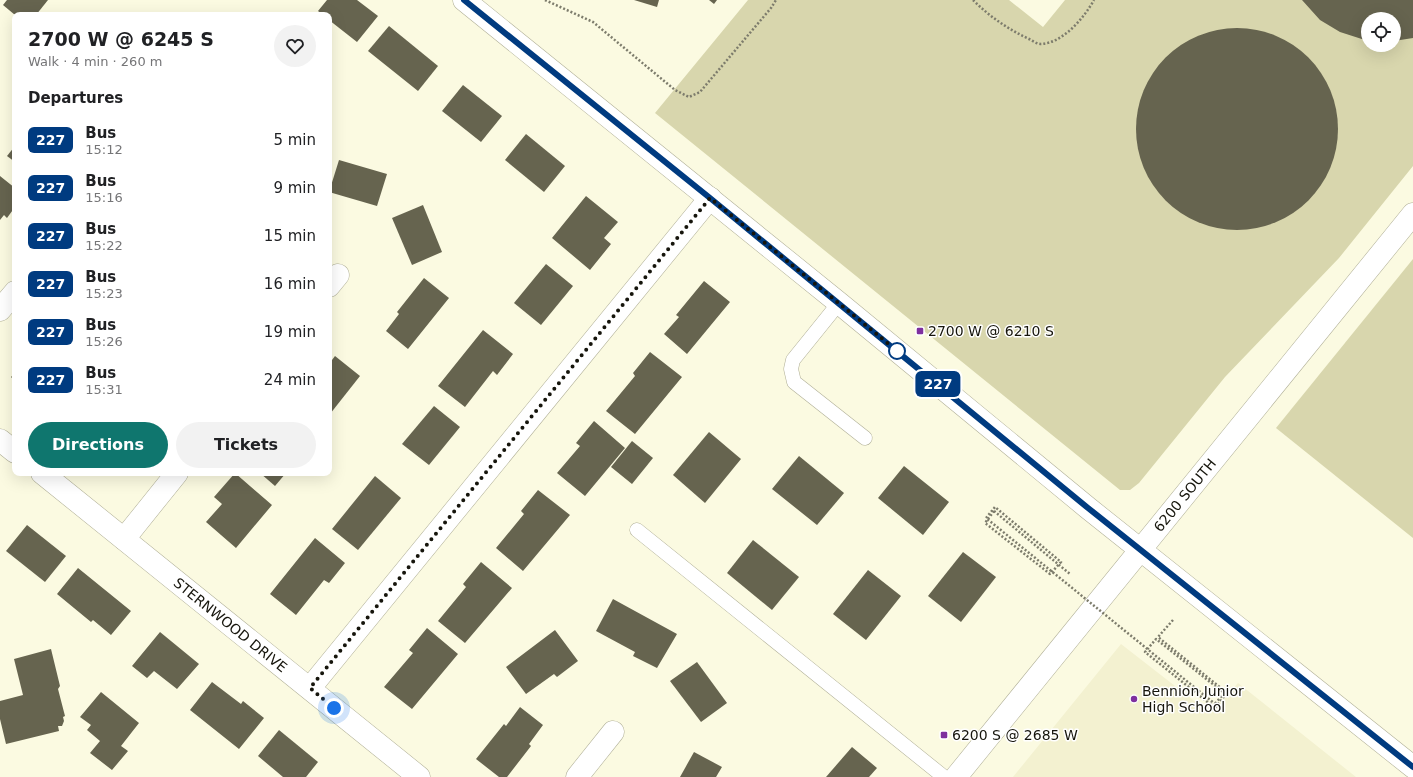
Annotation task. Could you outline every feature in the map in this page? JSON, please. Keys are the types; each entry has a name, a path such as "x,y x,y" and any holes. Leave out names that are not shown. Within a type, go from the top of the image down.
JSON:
{"main road":[{"path":"464,0 710,198 973,414 1413,767"},
{"path":"310,688 710,198"},
{"name":"6200 SOUTH","path":"956,777 1042,673 1413,214"},
{"path":"0,310 12,296"},
{"path":"0,440 12,450"},
{"name":"STERNWOOD DRIVE","path":"46,476 419,777"},
{"path":"124,539 175,476"},
{"path":"577,777 613,732"}],"lane":[{"path":"839,303 793,360 791,370 794,382 865,438"},
{"path":"636,530 944,777"}],"path":[{"path":"545,0 593,22 675,90 689,97 700,92 771,8 776,0"},
{"path":"974,0 1002,25 1039,44 1050,42 1062,36 1087,13 1094,0"},
{"path":"1070,574 994,511 989,517 985,523 1050,574 1054,570 1061,562 995,507 986,518 992,523 1016,543 1040,562 1046,567 1052,572 1076,592 1148,651 1215,704 1224,694 1156,639 1146,652 1215,708 1227,693 1158,638 1173,620"}],"shaded area":[{"path":"748,0 1009,0 1043,27 1065,0 1413,0 1413,166 1339,258 1225,377 1139,483 1130,490 1120,490 655,113"},
{"path":"1413,259 1413,538 1276,428"},
{"name":"Bennion Junior High School","path":"1121,644 1211,714 1238,683 1356,777 1013,777"}],"building":[{"path":"7,0 48,0 38,12 12,12 3,5"},
{"path":"327,0 357,0 378,16 357,42 332,22 332,12 318,11"},
{"path":"634,0 659,0 657,7"},
{"path":"709,0 717,0 714,4"},
{"path":"1302,0 1413,0 1413,38 1401,40 1401,12 1361,12 1361,39 1340,32 1320,20"},
{"path":"389,26 438,66 418,91 368,51"},
{"path":"1237,28 1266,32 1285,40 1301,51 1315,65 1326,81 1334,100 1338,129 1334,158 1326,177 1315,193 1301,207 1285,218 1266,226 1237,230 1208,226 1189,218 1173,207 1159,193 1148,177 1140,158 1136,129 1140,100 1148,81 1159,65 1173,51 1189,40 1208,32"},
{"path":"463,85 502,116 481,142 442,111"},
{"path":"526,134 565,166 544,192 505,160"},
{"path":"12,150 12,160 7,156"},
{"path":"339,160 387,174 377,206 332,193 332,182"},
{"path":"0,176 12,186 12,211 7,218 4,215 0,220"},
{"path":"586,196 618,222 604,238 611,244 590,270 552,238"},
{"path":"423,205 442,252 412,265 392,218"},
{"path":"546,264 573,286 541,325 514,303"},
{"path":"424,278 449,298 408,349 386,331 399,314 397,312"},
{"path":"704,281 730,302 687,354 664,334 679,317 676,315"},
{"path":"483,330 513,354 497,375 493,371 465,407 438,386"},
{"path":"650,352 682,377 635,434 606,411 635,376 633,373"},
{"path":"335,356 360,376 332,411 332,360"},
{"path":"434,406 460,427 429,465 402,444"},
{"path":"594,421 625,448 585,496 557,473 580,446 576,443"},
{"path":"709,432 741,459 705,503 673,475"},
{"path":"632,441 653,458 632,484 611,467"},
{"path":"799,456 844,493 817,525 772,489"},
{"path":"904,466 949,502 923,535 878,498"},
{"path":"232,476 238,476 272,505 236,548 206,522 222,504 214,497"},
{"path":"263,476 283,476 275,486"},
{"path":"375,476 401,498 358,550 332,529"},
{"path":"538,490 570,515 523,571 496,548 524,514 521,511"},
{"path":"27,525 66,556 45,582 6,551"},
{"path":"315,538 345,563 329,583 324,580 296,615 270,594"},
{"path":"753,540 799,577 772,610 727,573"},
{"path":"963,552 996,577 961,622 928,596"},
{"path":"481,562 512,588 465,643 438,621 466,587 463,584"},
{"path":"78,568 131,611 111,635 93,620 91,622 57,594"},
{"path":"868,570 901,596 866,640 833,614"},
{"path":"613,599 677,634 657,668 633,656 635,652 596,631"},
{"path":"427,628 458,654 412,709 384,687 413,653 409,650"},
{"path":"555,630 578,661 557,677 554,674 526,694 506,667"},
{"path":"160,632 199,664 177,689 154,671 147,678 132,666"},
{"path":"51,649 60,686 58,689 65,716 63,717 64,721 62,726 58,726 59,731 6,744 0,719 0,701 23,695 14,659"},
{"path":"697,662 727,703 701,722 670,681"},
{"path":"212,682 241,704 243,701 264,718 239,749 190,710"},
{"path":"101,692 139,723 121,746 128,751 112,770 90,753 100,741 87,730 91,725 80,717"},
{"path":"520,707 543,725 529,744 531,746 507,777 499,777 476,759 504,724 506,726"},
{"path":"279,730 318,762 306,777 283,777 258,756"},
{"path":"852,747 877,768 869,777 826,777"},
{"path":"694,752 722,767 716,777 680,777"}],"bus line":[{"name":"227","path":"464,0 839,303 1088,508 1413,767"}],"place":[{"name":"2700 W @ 6210 S","path":"920,331"},
{"name":"Bennion Junior High School","path":"1134,699"},
{"name":"6200 S @ 2685 W","path":"944,735"}],"route":[{"path":"334,708 310,688 710,198 901,354 897,351"}]}
